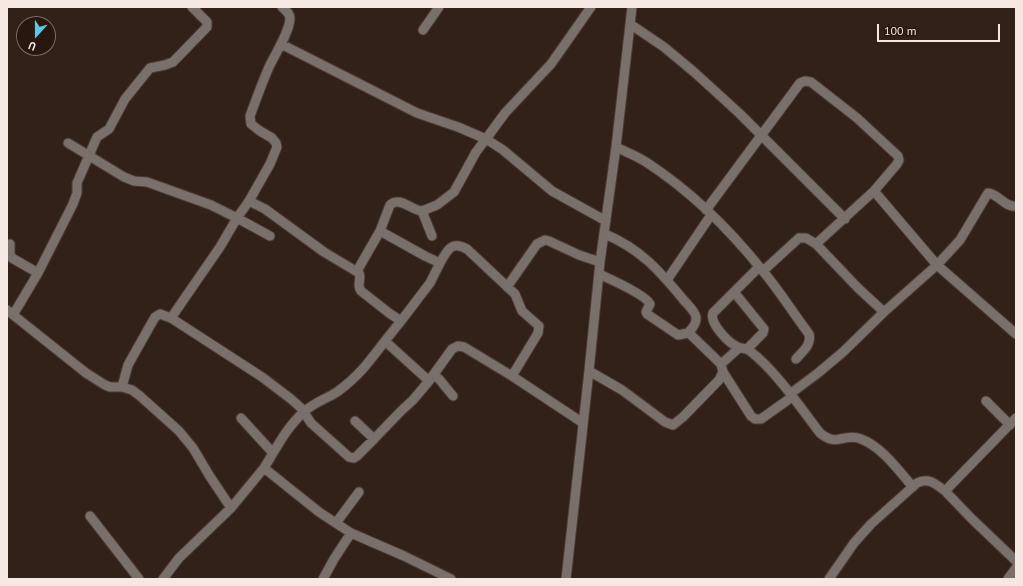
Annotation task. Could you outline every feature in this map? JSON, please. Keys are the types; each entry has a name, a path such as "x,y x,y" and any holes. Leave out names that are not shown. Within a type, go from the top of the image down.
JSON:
{"street":[{"path":"192,7 207,22 208,25 206,29 173,62 150,68 125,99 109,129 97,137 77,183 77,193 73,204 38,273 10,313 86,373 110,387 122,387 132,390 140,396 179,431 194,448 209,475 231,508"},
{"path":"171,318 220,248 237,218 249,202 270,164 277,147 272,138 251,124 250,116 270,66 282,44 290,18 289,13 282,7"},
{"path":"423,30 439,7"},
{"path":"357,271 380,231 390,205 399,202 422,211 437,205 454,192 476,152 505,113 550,64 591,7"},
{"path":"566,579 600,262 616,147 630,24 630,8"},
{"path":"630,24 664,47 694,72 844,218"},
{"path":"282,44 417,113 458,127 486,139 503,150 552,191 606,221"},
{"path":"667,280 709,212 761,136 800,83 805,81 810,82 857,118 898,156 899,160 874,192 816,244"},
{"path":"68,143 124,178 134,181 147,182 170,189 210,205 270,236"},
{"path":"616,147 644,161 660,172 709,212 743,247 809,334 809,343 796,359"},
{"path":"874,192 937,265 1016,334"},
{"path":"599,274 649,301 650,304 647,314 678,335 688,334 696,339 722,368 751,416 755,419 761,419 843,352 884,312 937,265 964,234 988,193 992,193 1011,206 1016,206"},
{"path":"249,202 265,209 324,252 357,271 360,276 360,291 402,321"},
{"path":"422,211 432,236"},
{"path":"380,231 440,263"},
{"path":"605,234 627,245 651,262 667,280 696,317 694,326 688,334"},
{"path":"884,312 858,288 816,244 806,238 799,238 734,292 713,313 711,317 713,322 725,337 763,363 791,395 820,433 831,440 855,437 869,443 886,457 913,486"},
{"path":"507,287 537,244 542,241 549,241 579,255 600,262"},
{"path":"10,244 10,254 12,258 38,273"},
{"path":"165,578 179,558 231,508 246,491 264,468 296,418 315,403 335,393 363,370 430,283 448,249 451,247 462,247 467,249 515,294 522,311 538,324 540,328 512,376"},
{"path":"589,371 627,394 665,422 673,425 683,417 719,380 722,368 743,348 762,334 764,329 734,292"},
{"path":"122,387 128,365 155,317 160,314 171,318 262,377 296,403 311,423 351,458 357,456 413,400 452,349 461,346 512,376 583,423"},
{"path":"386,341 431,378 439,379 452,396"},
{"path":"945,491 1013,421 986,401"},
{"path":"241,418 273,453"},
{"path":"355,421 374,439"},
{"path":"264,468 320,512 351,533 404,556 451,579"},
{"path":"829,579 854,543 872,524 913,486 921,481 927,480 938,485 945,491 1016,561"},
{"path":"336,523 360,492"},
{"path":"90,516 139,579"},
{"path":"323,579 351,533"},
{"path":"1008,579 1016,568"}]}
